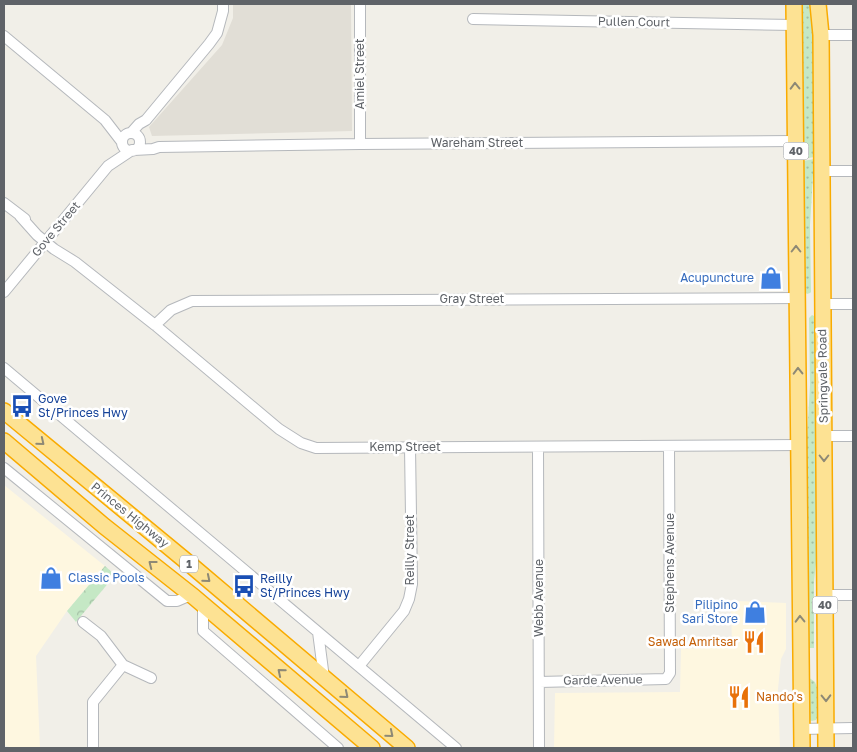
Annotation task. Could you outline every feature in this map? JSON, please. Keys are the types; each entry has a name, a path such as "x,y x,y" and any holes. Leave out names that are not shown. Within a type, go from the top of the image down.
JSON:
{"highway":[{"name":"Springvale Road","path":"794,4 802,748"},
{"name":"Springvale Road","path":"818,4 821,36 826,748"},
{"path":"797,298 822,304"},
{"name":"Princes Highway","path":"4,411 407,748"},
{"name":"Princes Highway","path":"4,441 104,526 203,605 372,748"}],"street":[{"path":"4,36 105,120 127,150 133,150 139,145 135,136 139,124 146,120 216,33 223,12 223,4"},
{"name":"Amiel Street","path":"360,4 360,144"},
{"name":"Pullen Court","path":"473,19 794,25"},
{"path":"821,36 853,35"},
{"name":"Wareham Street","path":"105,120 144,142 159,146 796,141"},
{"path":"122,143 125,136 135,136"},
{"name":"Gove Street","path":"4,292 108,166 122,143"},
{"name":"Wareham Street","path":"133,150 159,146"},
{"name":"Gove Street","path":"108,166 133,150"},
{"path":"821,171 853,171"},
{"name":"Kemp Street","path":"4,203 20,216 37,236 58,243 75,262 155,325 279,429 300,443 316,448 799,445"},
{"name":"Gray Street","path":"155,325 170,310 192,301 797,298"},
{"path":"822,304 853,304"},
{"path":"4,368 456,748"},
{"path":"4,379 17,378"},
{"path":"824,436 853,436"},
{"name":"Stephens Avenue","path":"666,679 670,673 669,446"},
{"name":"Reilly Street","path":"360,666 404,611 409,599 412,584 410,447"},
{"name":"Webb Avenue","path":"538,447 539,748"},
{"path":"4,468 167,601 177,601 191,595"},
{"path":"92,540 104,526"},
{"path":"825,594 853,594"},
{"path":"203,605 203,631 338,748"},
{"path":"83,622 101,636 123,664 151,678"},
{"path":"318,632 324,678"},
{"path":"93,748 93,702 123,664"},
{"name":"Garde Avenue","path":"539,682 666,679"},
{"path":"801,729 853,728"}],"shaded area":[{"path":"233,4 351,4 352,131 152,136 149,127 222,45 233,18"},
{"path":"4,485 105,566 67,611 36,656 40,748 12,748 4,745"},
{"path":"737,601 786,603 786,649 781,659 778,689 780,748 554,748 555,693 680,692 681,649 732,647 731,605"}],"green space":[{"path":"801,4 812,4 813,16 814,157 803,159"},
{"path":"814,159 810,225 811,292 807,294 804,288 803,161"},
{"path":"812,315 816,319 818,543 814,582 814,648 808,648 806,456 810,385 809,318"},
{"path":"105,566 115,575 76,622 67,611"},
{"path":"808,677 815,682 819,693 819,715 816,720 812,721 809,720"}],"place":[{"name":"Acupuncture","path":"771,278"},
{"name":"Gove St/Princes Hwy","path":"22,406"},
{"name":"Classic Pools","path":"51,578"},
{"name":"Reilly St/Princes Hwy","path":"244,586"},
{"name":"Pilipino Sari Store","path":"755,612"},
{"name":"Sawad Amritsar","path":"754,642"},
{"name":"Nando's","path":"739,697"}]}
